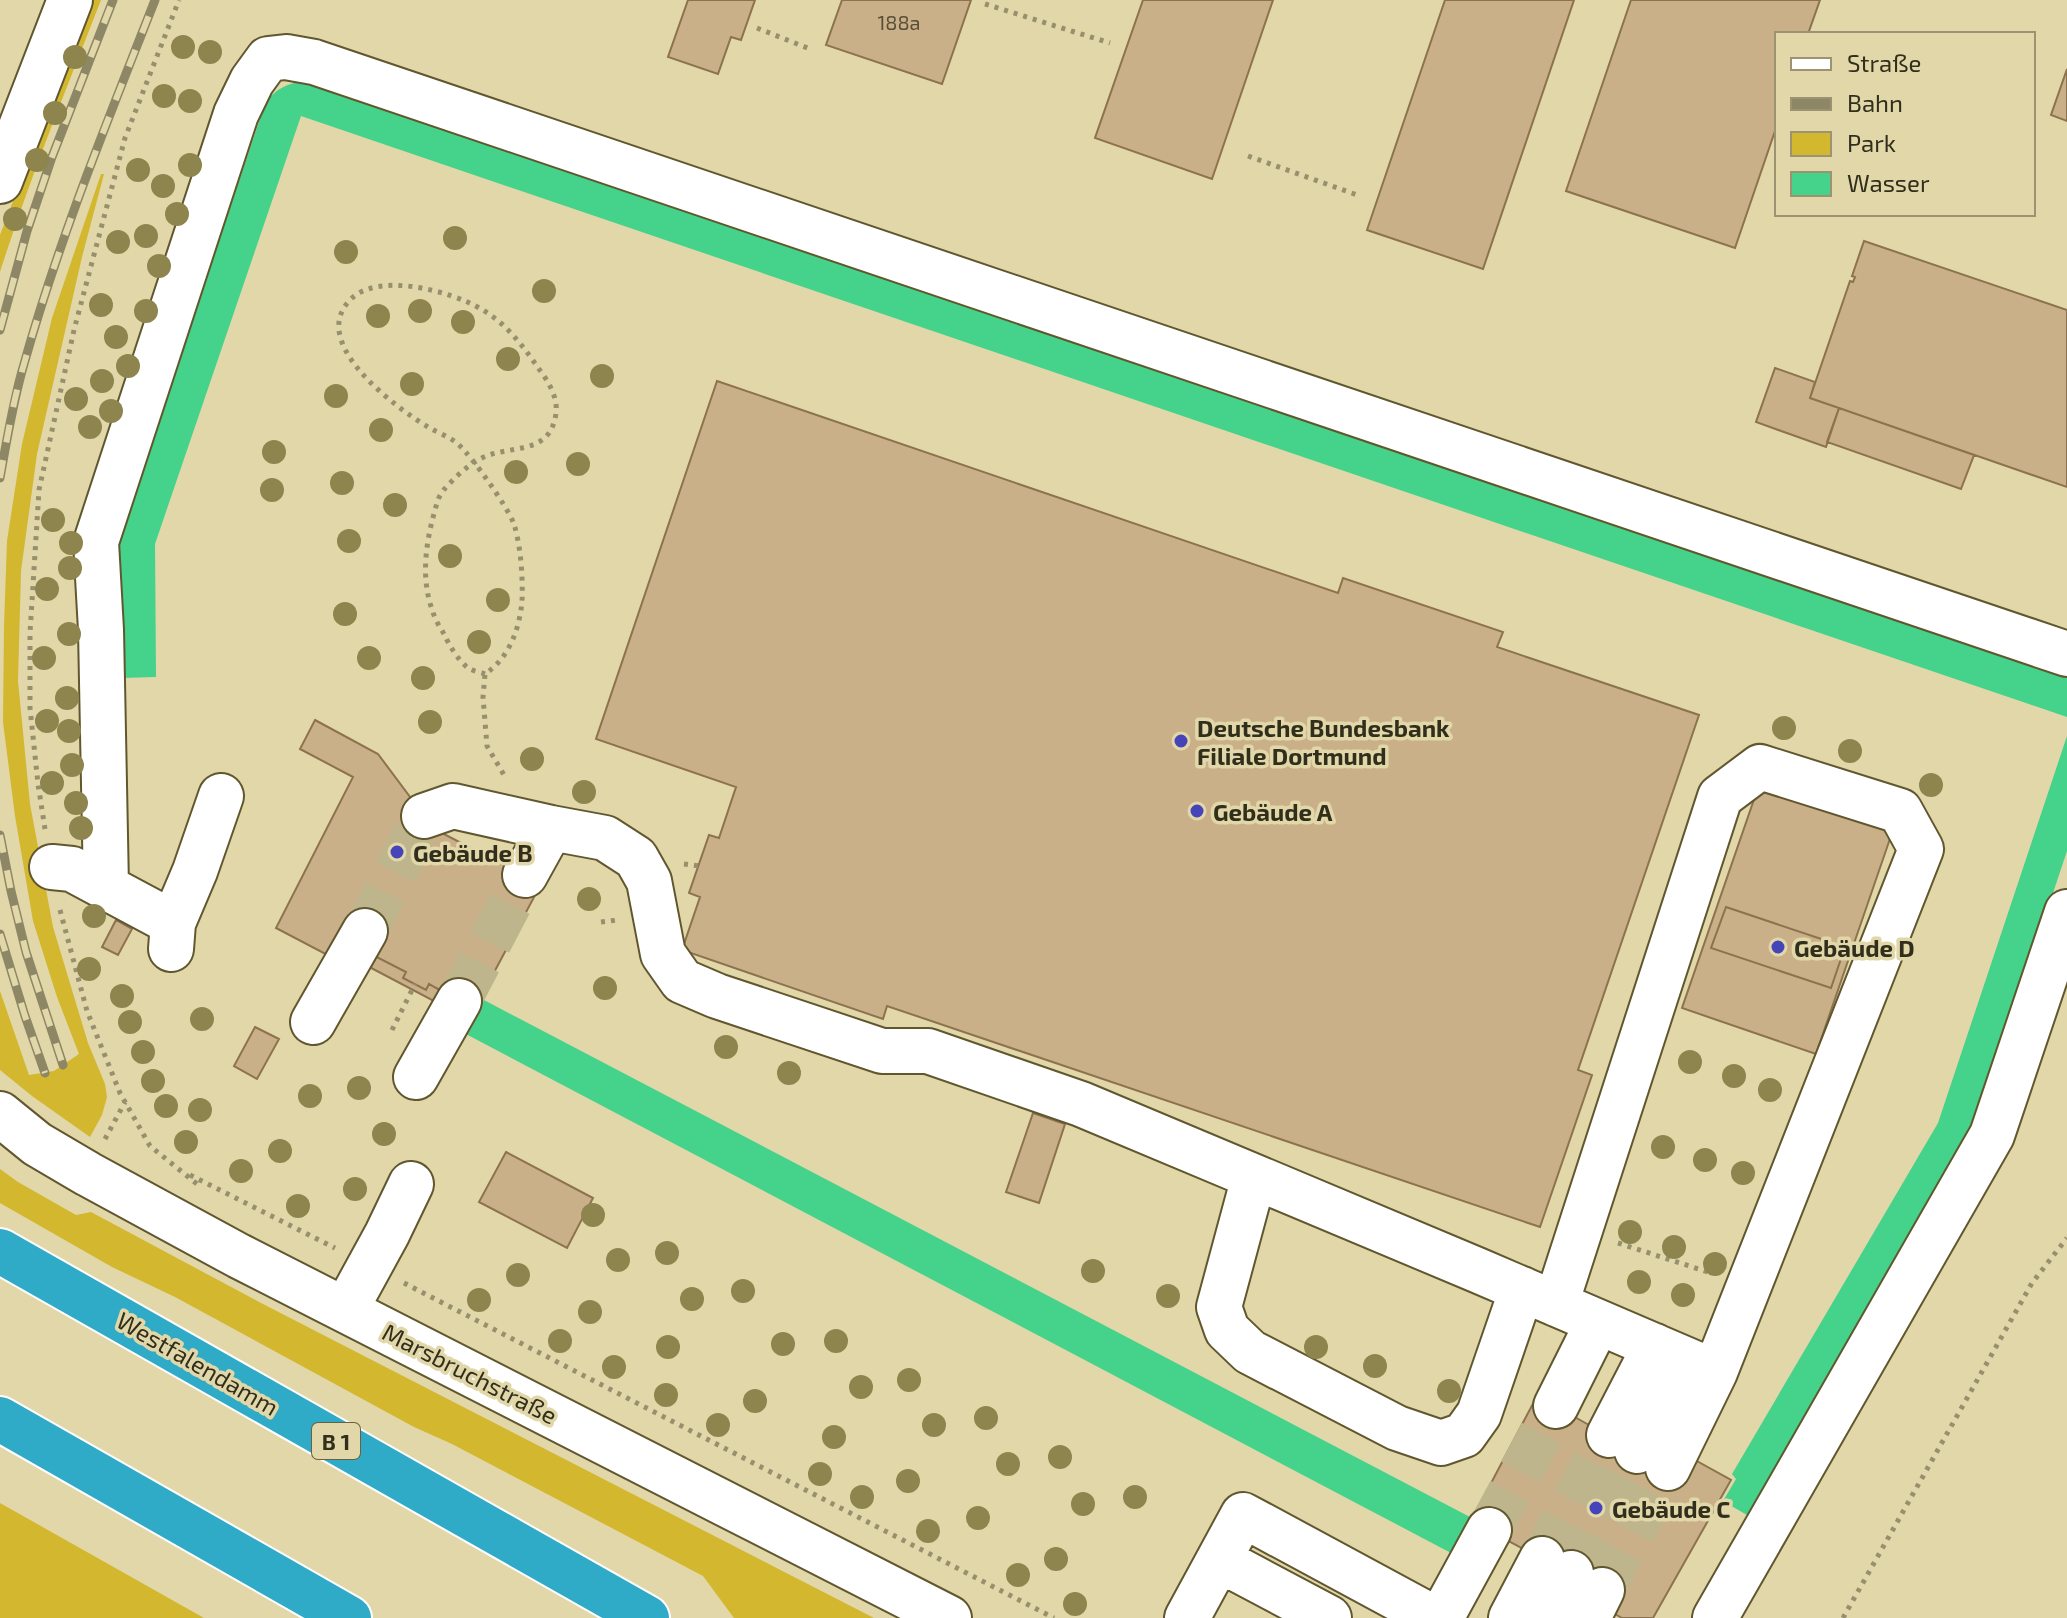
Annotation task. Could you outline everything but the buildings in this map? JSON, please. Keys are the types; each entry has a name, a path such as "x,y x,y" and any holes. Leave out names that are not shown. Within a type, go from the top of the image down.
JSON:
{"highway":[{"name":"Westfalendamm","path":"0,1251 647,1618"},
{"path":"0,1419 349,1618"}],"street":[{"path":"0,181 70,0"},
{"path":"106,887 101,630 96,542 236,114 252,81 268,59 286,57 314,62 2067,654"},
{"path":"1254,1177 1219,1307 1227,1330 1250,1352 1397,1428 1441,1443 1464,1435 1479,1414 1539,1297 1579,1230 1720,797 1760,767 1900,811 1921,849 1750,1286 1656,1347 1610,1436"},
{"path":"52,867 72,869 106,887 172,936 221,796"},
{"path":"424,816 453,806 605,838 636,858 649,881 663,954 682,981 717,996 882,1051 928,1051 1081,1104 1656,1347"},
{"path":"525,875 551,828"},
{"path":"1715,1618 1992,1135 2067,912"},
{"path":"313,1022 365,931"},
{"path":"416,1077 459,1001"},
{"name":"Marsbruchstraße","path":"0,1114 37,1144 239,1256 949,1618"},
{"path":"346,1309 411,1184"},
{"path":"1610,1436 1656,1347"},
{"path":"1610,1436 1656,1347"},
{"path":"1206,1597 1243,1515 1434,1618"},
{"path":"1441,1618 1551,1569"},
{"path":"1475,1618 1551,1569"},
{"path":"1511,1618 1551,1569"},
{"path":"1547,1618 1551,1569"},
{"path":"1206,1597 1271,1618"},
{"path":"1206,1597 1329,1618"}],"path":[{"path":"985,4 1110,43"},
{"path":"757,28 810,49"},
{"path":"1248,156 1360,196"},
{"path":"485,674 469,668 450,646 432,612 426,581 430,525 440,493 474,463 490,454 537,444 552,431 557,409 550,384 509,329 481,309 416,286 363,290 349,300 338,318 340,339 354,364 375,388 401,409 458,443 474,463 489,483 513,523 523,577 520,618 509,649 498,666 485,674"},
{"path":"485,674 483,697 487,746 502,774 511,782"},
{"path":"390,1033 415,984"},
{"path":"103,1144 125,1101"},
{"path":"179,1170 1054,1618"},
{"path":"1579,1230 1750,1286"},
{"path":"1843,1618 2032,1283 2067,1238"}],"green space":[{"path":"90,0 101,0 35,169 0,272 0,235"},
{"path":"101,174 104,174 37,454 21,571 18,681 30,804 53,927 88,1043 105,1084 107,1097 102,1115 90,1137 0,1070 0,991 29,1075 54,1071 79,1054 33,921 3,722 4,626 7,541 22,444 52,318"},
{"path":"0,1169 76,1215 91,1212 261,1303 874,1618 734,1618 703,1576 414,1427 175,1297 112,1267 0,1203"},
{"path":"0,1503 204,1618 0,1618"}],"water":[{"path":"309,81 2067,675 2067,717 301,116 155,544 156,677 122,678 117,543 265,104 284,86"},
{"path":"2067,736 2067,851 1974,1130 1752,1518 1723,1501 1736,1479 1732,1474 1938,1123"},
{"path":"482,999 1470,1517 1451,1553 464,1033"}],"tunnel":[{"path":"365,931 424,816"},
{"path":"459,1001 525,875"},
{"path":"1489,1530 1556,1406"},
{"path":"1542,1559 1609,1435"},
{"path":"1571,1573 1637,1451"},
{"path":"1602,1590 1668,1468"}],"railway":[{"path":"0,330 27,231 52,157 113,0"},
{"path":"0,478 10,420 38,317 85,180 155,0"},
{"path":"0,835 26,952 63,1065"},
{"path":"0,934 45,1073"}],"place":[{"name":"Deutsche Bundesbank Filiale Dortmund","path":"1181,741"},
{"name":"Gebäude A","path":"1197,811"},
{"name":"Gebäude B","path":"397,852"},
{"name":"Gebäude D","path":"1778,947"},
{"name":"Gebäude C","path":"1596,1508"}]}
